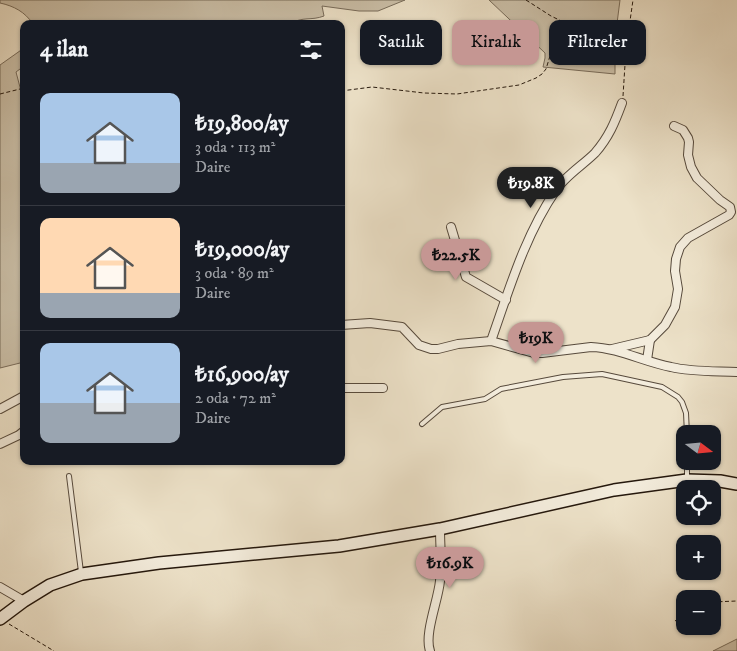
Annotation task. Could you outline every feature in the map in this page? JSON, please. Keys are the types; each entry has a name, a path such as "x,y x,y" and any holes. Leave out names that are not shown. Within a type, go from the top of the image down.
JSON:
{"street":[{"path":"491,341 526,244 543,209 558,187 595,152 607,137 622,103"},
{"path":"610,350 650,340 665,325 675,307 678,289 675,271 676,259 680,247 688,238 734,214 730,207 697,178 691,167 688,155 688,138 683,130 674,126"},
{"path":"451,227 466,277 506,300"},
{"path":"345,326 370,323 402,327 418,344 431,349 491,341 534,353 591,348 610,350 670,367 737,372"},
{"path":"647,360 650,340"},
{"path":"345,388 383,388"},
{"path":"0,409 20,398"},
{"path":"0,444 20,434"},
{"path":"721,480 737,484"},
{"path":"0,619 50,585 82,574 159,563 339,546 440,529 614,490 676,482"},
{"path":"430,651 428,633 437,598 440,576 440,529"},
{"path":"0,587 24,601"}],"lane":[{"path":"422,424 442,407 485,399 500,389 563,377 602,374 662,387 678,397 686,413 686,425"},
{"path":"687,470 687,480"},
{"path":"69,476 82,574"}],"path":[{"path":"526,0 559,20"},
{"path":"630,20 632,0"},
{"path":"345,91 372,88 457,94 520,84 536,78 546,69 549,59"},
{"path":"622,103 625,65"},
{"path":"0,94 20,89"},
{"path":"721,602 737,601"},
{"path":"0,619 54,651"}],"shaded area":[{"path":"0,0 405,0 378,11 359,11 322,6 324,16 299,20 30,20 23,13 0,3"},
{"path":"489,0 620,0 617,20 549,20 549,65 615,65 615,74 543,67 545,53 539,47 539,20 510,20"},
{"path":"20,51 20,69 16,72 20,87 20,363 0,368 0,65"},
{"path":"737,639 737,651 713,651"}]}
